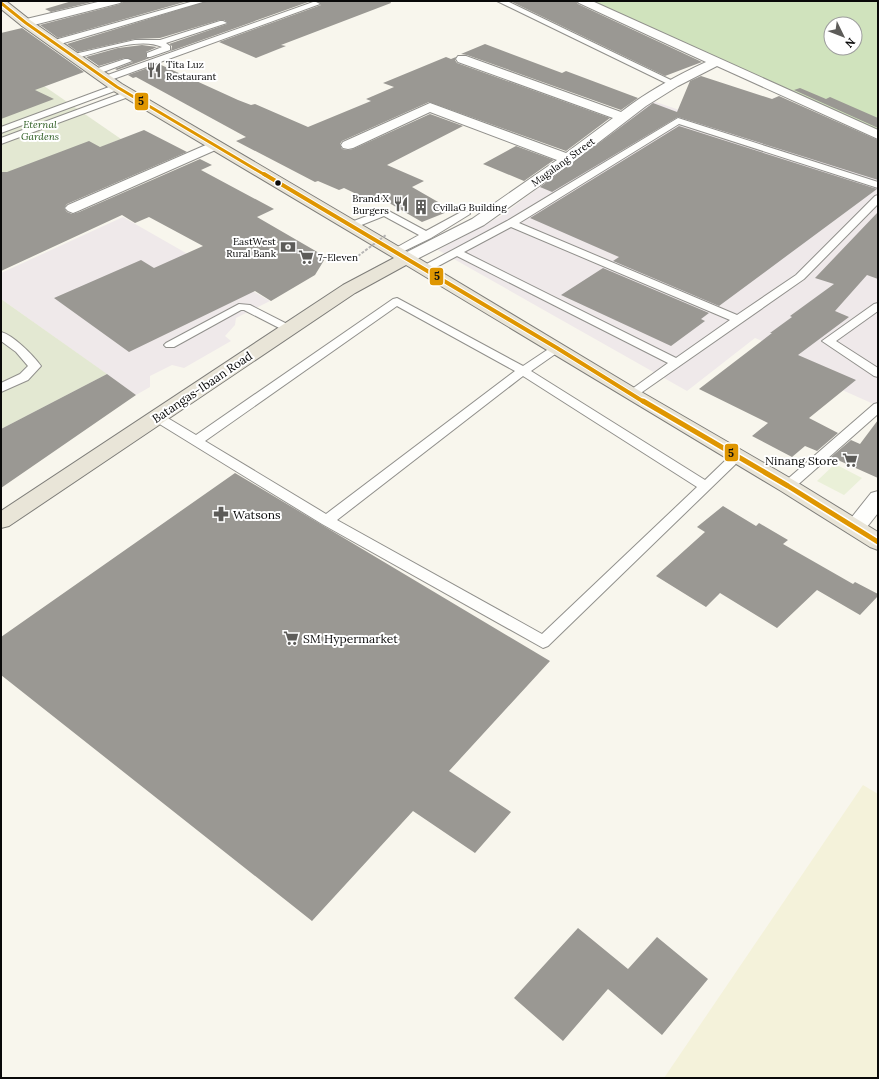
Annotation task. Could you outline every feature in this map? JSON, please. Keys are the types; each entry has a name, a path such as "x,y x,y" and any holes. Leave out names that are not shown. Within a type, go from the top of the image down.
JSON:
{"main road":[{"path":"1,3 73,57 123,90 350,226 402,255 631,394 788,486 878,542"},
{"name":"Batangas-Ibaan Road","path":"1,521 402,255"}],"street":[{"path":"26,23 116,1"},
{"path":"583,1 878,135"},
{"path":"462,59 623,117"},
{"name":"Magalang Street","path":"402,255 478,222 568,159 641,103 673,83 716,62"},
{"path":"348,145 430,107 568,159"},
{"path":"73,208 215,145"},
{"path":"855,527 878,498"}],"lane":[{"path":"54,43 202,1"},
{"path":"501,1 673,83"},
{"path":"100,75 316,4"},
{"path":"73,57 142,40 162,42 223,23"},
{"path":"100,75 162,51 167,48 162,42"},
{"path":"1,130 123,90"},
{"path":"1,141 123,90"},
{"path":"425,269 511,223 678,121 878,185"},
{"path":"631,394 800,278 878,198"},
{"path":"350,226 385,212 427,236"},
{"path":"402,255 427,236 465,214"},
{"path":"511,223 739,320"},
{"path":"456,252 677,363"},
{"path":"196,441 397,301 523,371 705,486"},
{"path":"878,306 828,340 878,373"},
{"path":"170,345 239,307 246,307 290,329"},
{"path":"1,335 20,350 35,366 24,377 1,388"},
{"path":"327,521 523,371 557,348"},
{"path":"788,486 878,407"},
{"path":"157,417 327,521 543,642 737,457"}],"path":[{"path":"358,256 386,235"}],"shaded area":[{"path":"653,101 878,178 878,406 822,381 832,370 755,338 687,391 438,250 501,216"},
{"path":"123,217 270,301 236,318 235,325 225,336 231,341 184,368 172,365 150,376 150,387 136,395 1,299 1,273"},
{"path":"863,785 878,794 878,1078 664,1078"}],"green space":[{"path":"589,1 878,1 878,131"},
{"name":"Eternal Gardens","path":"44,86 121,139 1,187 1,102"},
{"path":"1,299 107,374 1,429"},
{"path":"835,464 862,478 844,495 817,481"}],"building":[{"path":"72,1 96,1 51,12 45,9"},
{"path":"124,1 188,1 58,38 40,25 120,4"},
{"path":"207,1 311,1 171,51 172,46 169,44 228,23 224,20 220,20 160,38 135,39 78,52 67,44"},
{"path":"317,1 390,1 391,3 281,45 286,46 256,58 219,42 321,5"},
{"path":"510,1 576,1 578,4 702,62 665,76"},
{"path":"22,28 84,72 35,90 54,99 1,119 1,33"},
{"path":"485,44 562,73 566,71 638,98 621,110 461,54"},
{"path":"142,45 157,47 146,52 146,58 150,58 117,70 115,69 133,61 125,58 99,66 86,57 118,48"},
{"path":"446,57 451,59 456,57 455,60 457,63 610,118 566,151 429,102 342,141 340,144 342,149 353,149 430,114 463,126 387,165 424,181 412,187 452,210 422,222 384,200 377,204 344,188 339,190 318,181 315,182 236,141 246,137 136,77 133,78 128,75 159,64 238,100 251,105 255,104 308,127 371,101 366,99 394,87 383,83"},
{"path":"701,76 772,99 779,96 878,140 878,180 678,117 552,192 540,187 653,103 677,112 690,81"},
{"path":"800,88 826,99 830,97 878,118 878,128 794,90"},
{"path":"679,126 877,189 719,306 613,261 619,257 530,218"},
{"path":"144,130 187,152 67,204 64,208 67,212 72,214 79,212 200,159 212,165 201,170 274,209 257,217 326,257 315,275 271,301 255,291 129,352 54,298 141,260 154,268 203,246 149,217 135,223 122,215 1,271 1,172 7,172 89,141 100,147"},
{"path":"516,146 554,160 524,181 483,164"},
{"path":"878,212 878,279 867,275 835,311 849,317 798,355 856,380 809,418 838,433 817,451 805,446 792,457 752,436 768,423 699,389 792,317 790,316 834,284 815,278"},
{"path":"603,268 709,313 701,319 705,321 671,346 561,295"},
{"path":"107,374 136,395 1,488 1,429"},
{"path":"878,420 878,478 831,457 851,440 860,444"},
{"path":"235,473 550,661 449,771 511,812 475,853 413,811 312,921 1,675 1,637"},
{"path":"723,506 756,526 759,523 788,540 783,544 853,584 855,582 878,594 878,596 860,615 817,590 777,628 720,593 706,607 656,576 705,532 697,527"},
{"path":"578,928 628,969 657,937 708,979 662,1035 608,989 563,1041 514,998"}],"transit line":[{"name":"5","path":"1,3 26,23 117,87 788,486 878,542"}],"place":[{"name":"Tita Luz Restaurant","path":"154,70"},
{"name":"Brand X Burgers","path":"401,204"},
{"name":"CvillaG Building","path":"421,207"},
{"name":"EastWest Rural Bank","path":"288,247"},
{"name":"7-Eleven","path":"306,257"},
{"name":"Ninang Store","path":"850,460"},
{"name":"Watsons","path":"221,514"},
{"name":"SM Hypermarket","path":"291,638"}]}
